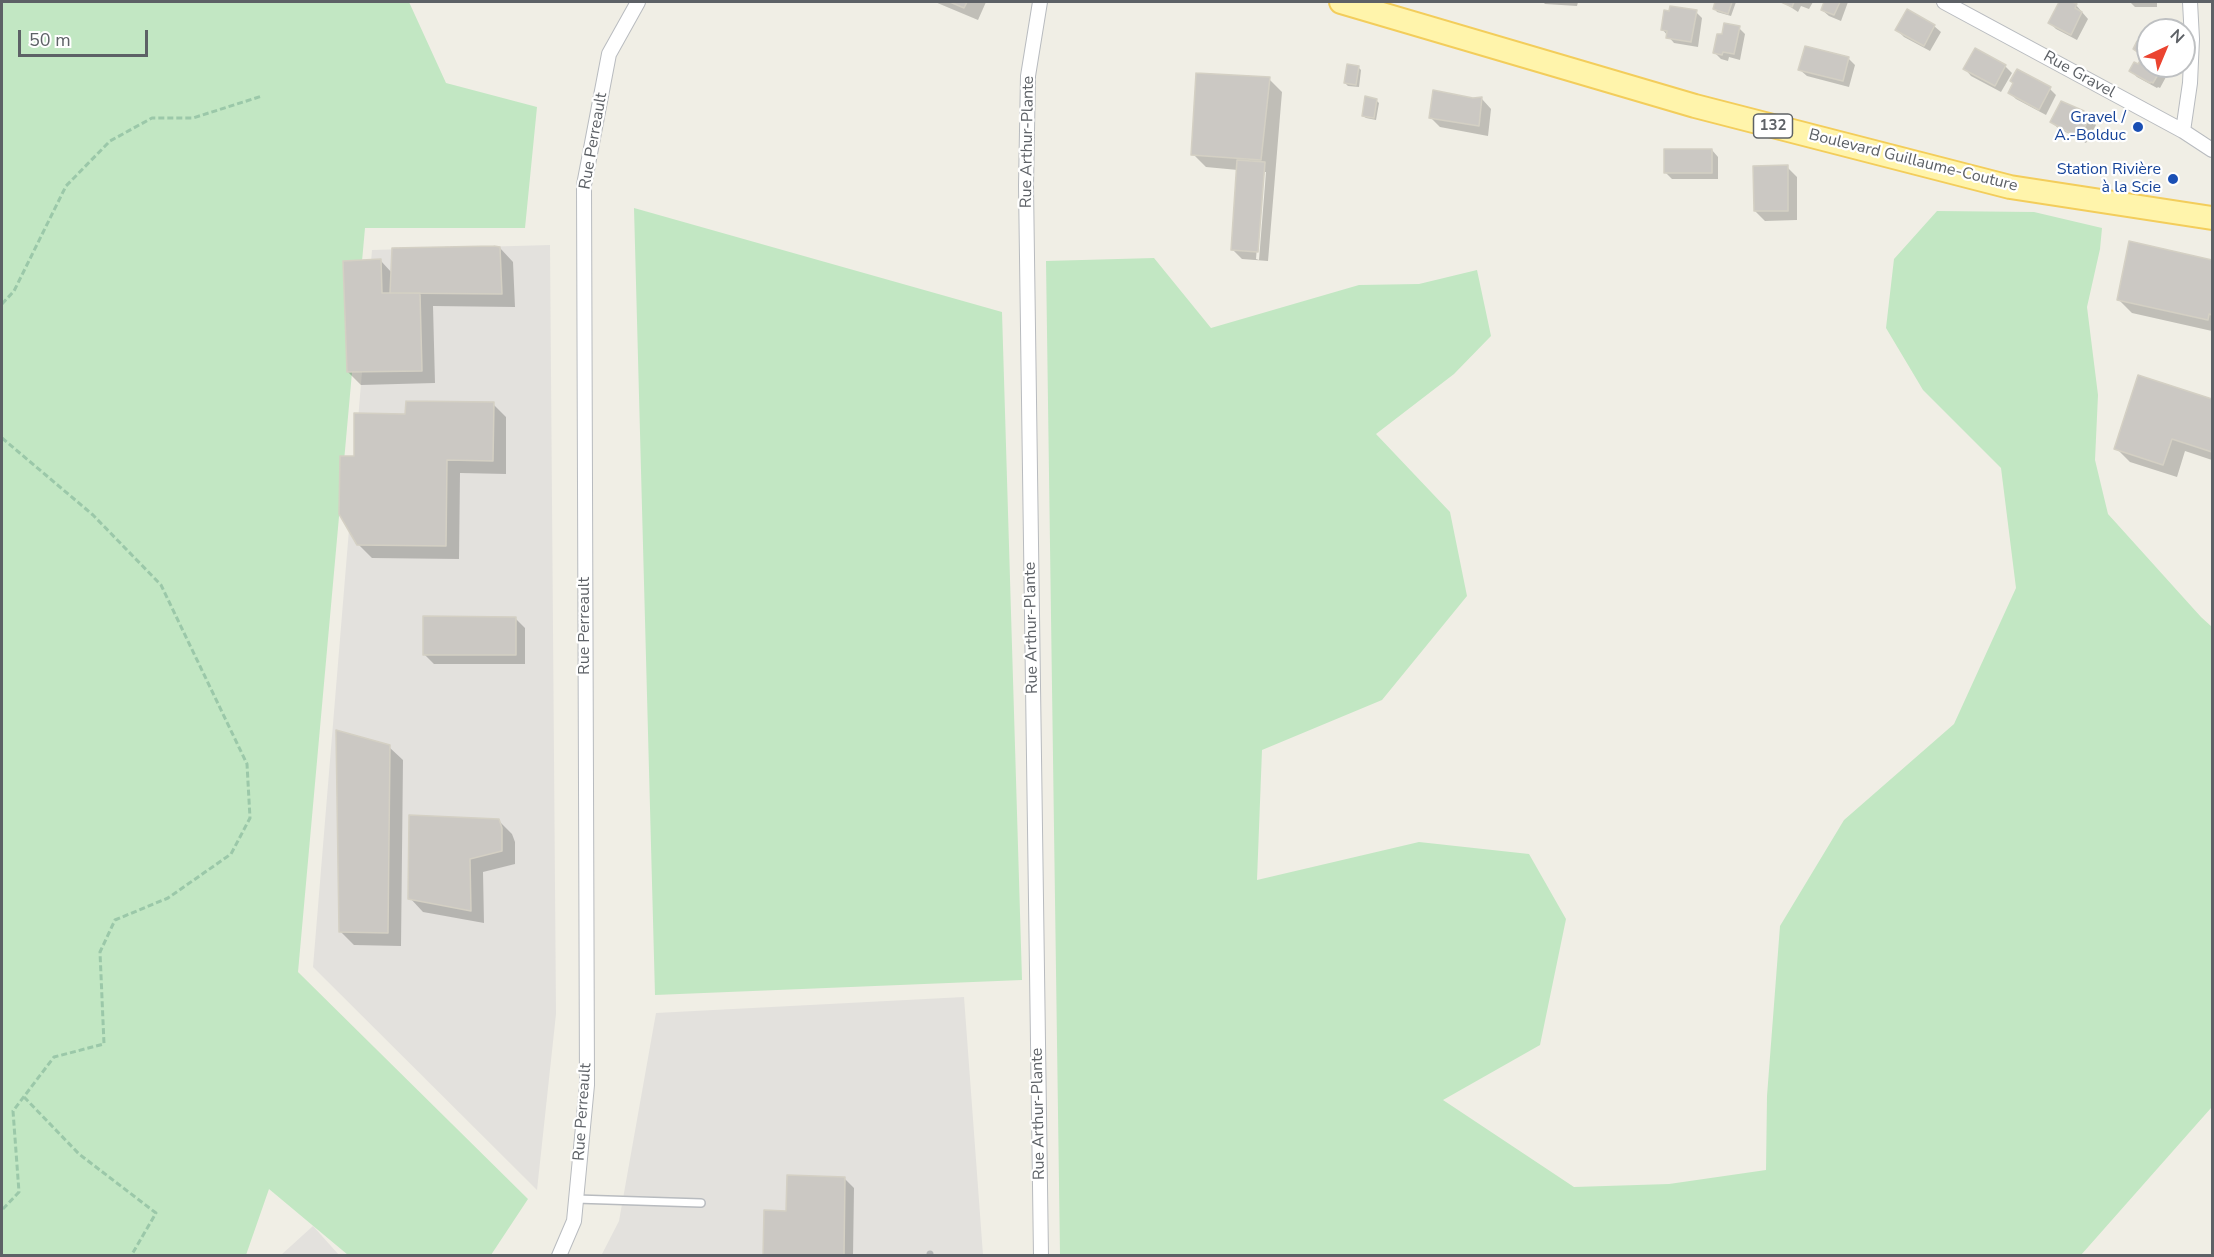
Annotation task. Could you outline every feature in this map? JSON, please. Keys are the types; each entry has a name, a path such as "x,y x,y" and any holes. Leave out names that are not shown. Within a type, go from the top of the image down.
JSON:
{"main road":[{"name":"Boulevard Guillaume-Couture","path":"1341,2 1695,106 2010,187 2212,218"}],"street":[{"name":"Rue Perreault","path":"559,1256 574,1221 586,1085 584,186 609,54 638,2"},
{"name":"Rue Arthur-Plante","path":"1040,2 1028,76 1026,186 1041,1256"},
{"name":"Rue Gravel","path":"1944,2 2183,131 2212,150"},
{"path":"2183,131 2190,83 2192,39 2190,2"}],"lane":[{"path":"576,1199 701,1203"}],"path":[{"path":"2,304 14,291 66,186 110,141 152,118 193,118 262,96"},
{"path":"2,438 93,515 161,585 247,764 250,818 231,854 168,898 115,920 100,952 104,1044 54,1057 13,1111 19,1192 2,1210"},
{"path":"24,1097 79,1154 156,1213 131,1256"}],"shaded area":[{"path":"550,245 556,1014 537,1190 313,967 372,250"},
{"path":"964,997 983,1255 601,1256 619,1221 656,1013"},
{"path":"313,1226 339,1255 281,1255"}],"green space":[{"path":"2,2 409,2 446,83 537,107 525,228 365,228 298,972 528,1199 491,1255 348,1255 269,1189 246,1255 2,1256"},
{"path":"634,208 1002,312 1022,980 655,995"},
{"path":"1937,211 2034,212 2102,228 2100,249 2087,307 2098,395 2095,460 2108,514 2212,627 2211,1108 2081,1255 1060,1255 1046,261 1154,258 1211,328 1359,285 1419,284 1477,270 1491,336 1454,374 1376,434 1450,512 1467,596 1382,700 1262,750 1257,880 1419,842 1529,854 1566,919 1540,1045 1443,1100 1574,1187 1669,1184 1766,1170 1767,1096 1780,926 1844,820 1954,724 2016,588 2001,468 1923,390 1886,328 1894,259"}],"building":[{"path":"950,2 967,2 964,8"},
{"path":"1715,2 1732,2 1728,14 1713,9"},
{"path":"1781,2 1794,2 1792,7"},
{"path":"1824,2 1840,2 1834,15 1821,10"},
{"path":"2059,2 2077,4 2075,8 2082,12 2071,35 2048,23"},
{"path":"1670,6 1697,10 1691,42 1666,38 1667,31 1661,30 1664,10 1669,11"},
{"path":"1907,9 1935,25 1924,46 1895,30"},
{"path":"1724,23 1740,26 1734,54 1713,53 1717,34 1722,34"},
{"path":"1805,46 1849,57 1843,81 1798,70"},
{"path":"1975,48 2006,65 1995,86 1963,69"},
{"path":"2134,62 2136,63 2136,75 2129,71"},
{"path":"1347,64 1359,66 1356,85 1344,83"},
{"path":"2017,69 2051,87 2039,110 2008,93 2013,83 2010,81"},
{"path":"1196,73 1270,77 1261,160 1191,155"},
{"path":"2141,78 2156,78 2153,83"},
{"path":"1433,90 1473,98 1482,97 1479,126 1429,118"},
{"path":"1365,96 1377,99 1374,118 1362,116"},
{"path":"2061,101 2084,111 2083,113 2090,117 2079,138 2050,122"},
{"path":"1664,149 1712,149 1712,173 1664,173"},
{"path":"1237,160 1265,162 1258,252 1231,250"},
{"path":"1788,165 1788,211 1754,211 1753,166"},
{"path":"2129,241 2212,260 2212,315 2209,314 2208,320 2117,300"},
{"path":"500,247 502,294 390,293 392,248"},
{"path":"381,259 382,293 420,293 422,371 347,372 343,261"},
{"path":"2138,375 2212,399 2212,452 2172,439 2163,465 2114,449"},
{"path":"406,401 494,402 493,461 447,460 446,546 357,545 339,514 340,456 354,456 354,413 405,414"},
{"path":"423,616 516,617 516,655 423,655"},
{"path":"336,730 390,745 388,933 339,932"},
{"path":"409,815 499,819 502,828 502,851 470,859 471,911 408,899"},
{"path":"787,1175 845,1177 844,1256 763,1256 764,1210 786,1211"}],"place":[{"name":"Gravel / A.-Bolduc","path":"2138,127"},
{"name":"Station Rivière à la Scie","path":"2173,179"}]}
